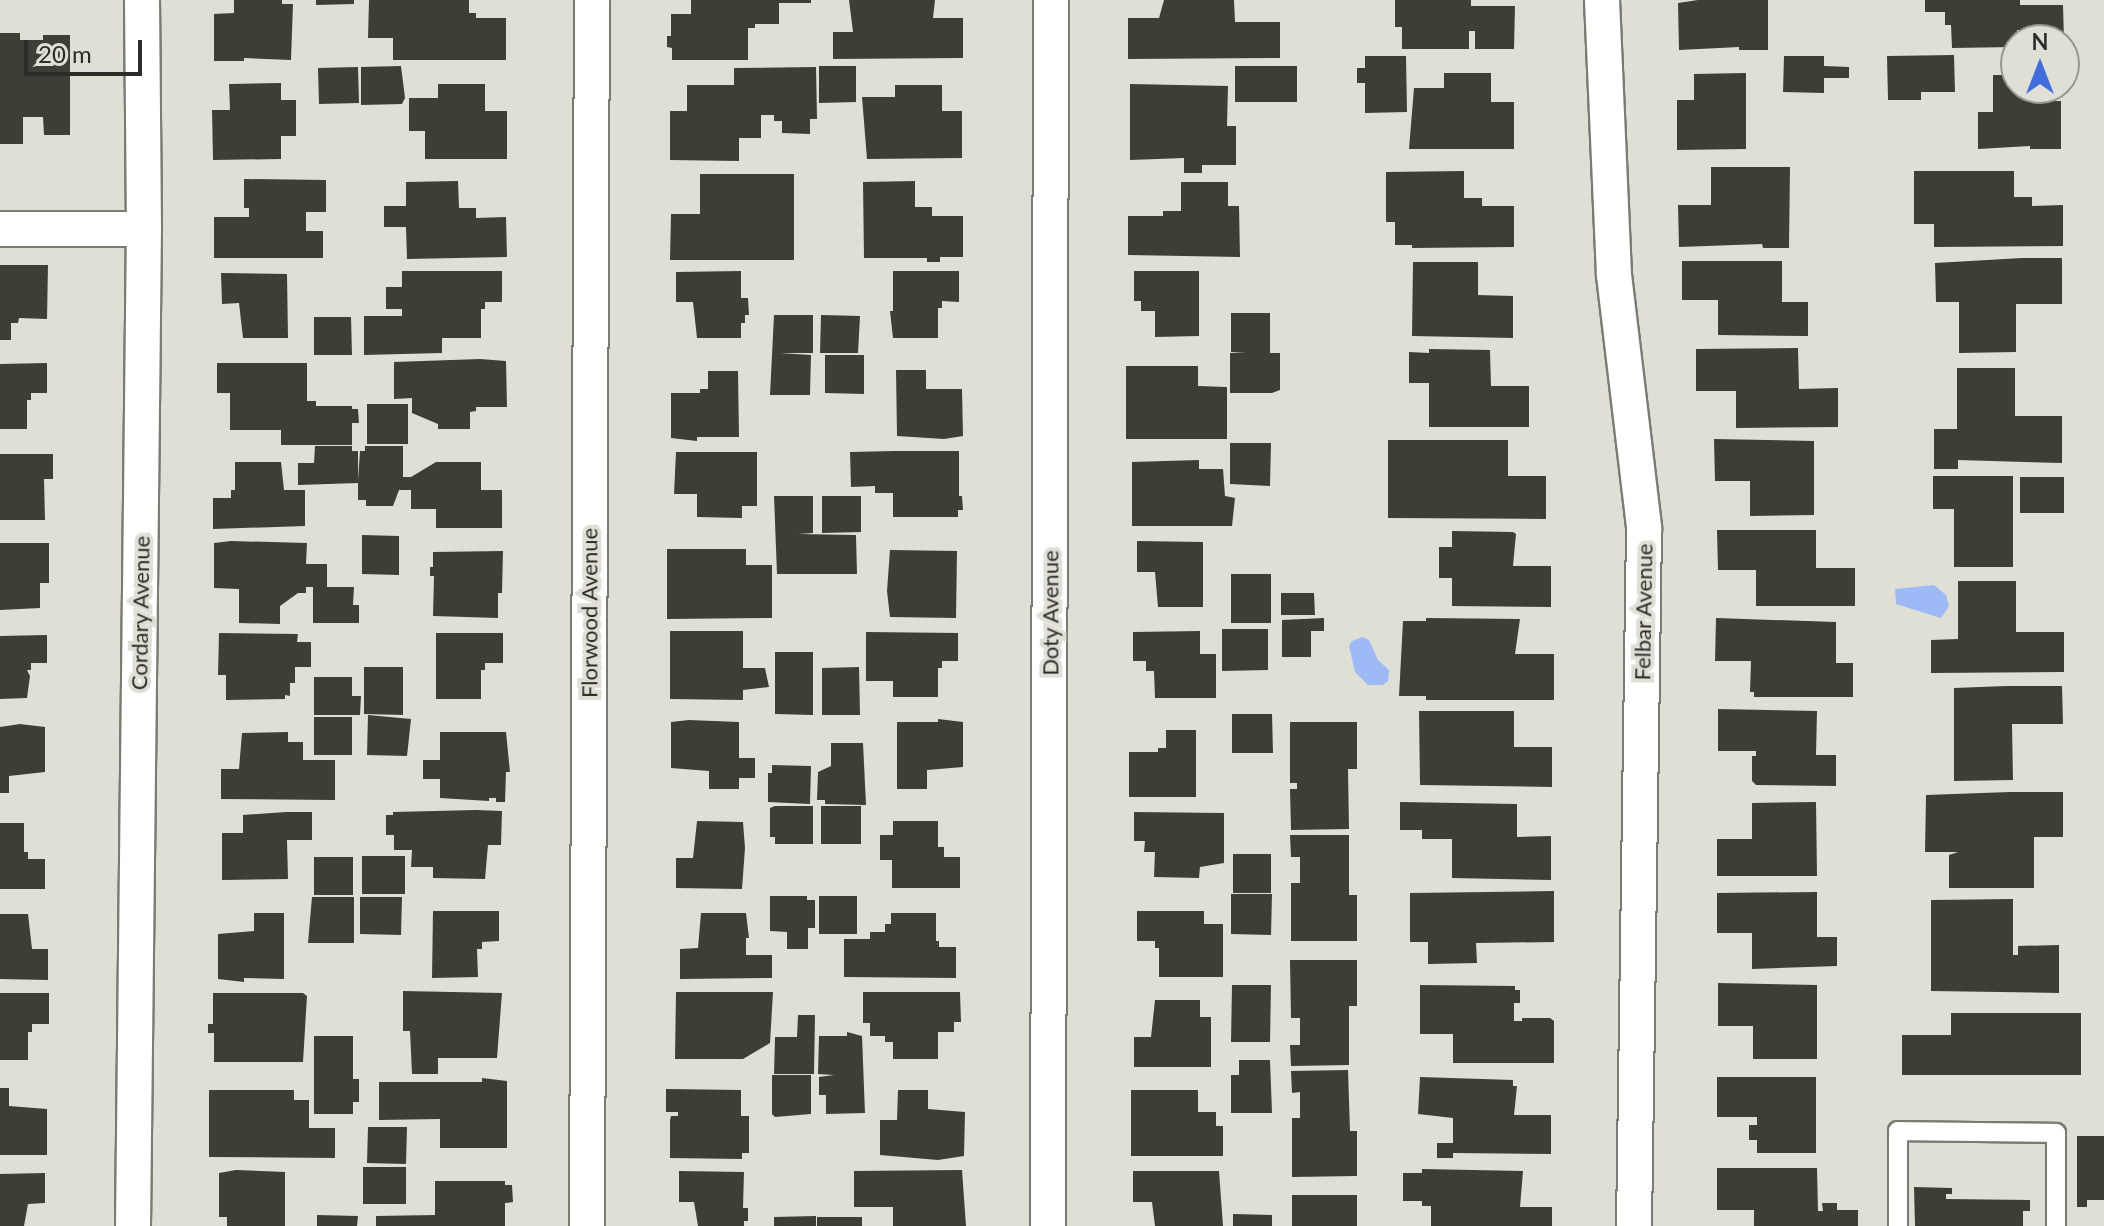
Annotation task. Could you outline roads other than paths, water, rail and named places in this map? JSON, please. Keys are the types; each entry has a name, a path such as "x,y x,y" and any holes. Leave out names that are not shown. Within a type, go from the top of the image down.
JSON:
{"street":[{"name":"Cordary Avenue","path":"133,1226 144,229 142,0"},
{"name":"Florwood Avenue","path":"587,1226 592,0"},
{"name":"Doty Avenue","path":"1048,1226 1051,0"},
{"name":"Felbar Avenue","path":"1602,0 1614,275 1644,528 1634,1226"},
{"path":"0,229 144,229"}],"lane":[{"path":"1898,1226 1898,1131 2056,1133 2056,1226"}],"water":[{"path":"1934,585 1946,595 1949,606 1941,618 1896,604 1895,589"},
{"path":"1363,637 1369,640 1378,660 1389,670 1388,681 1383,685 1368,685 1355,672 1349,646 1352,641"}]}
